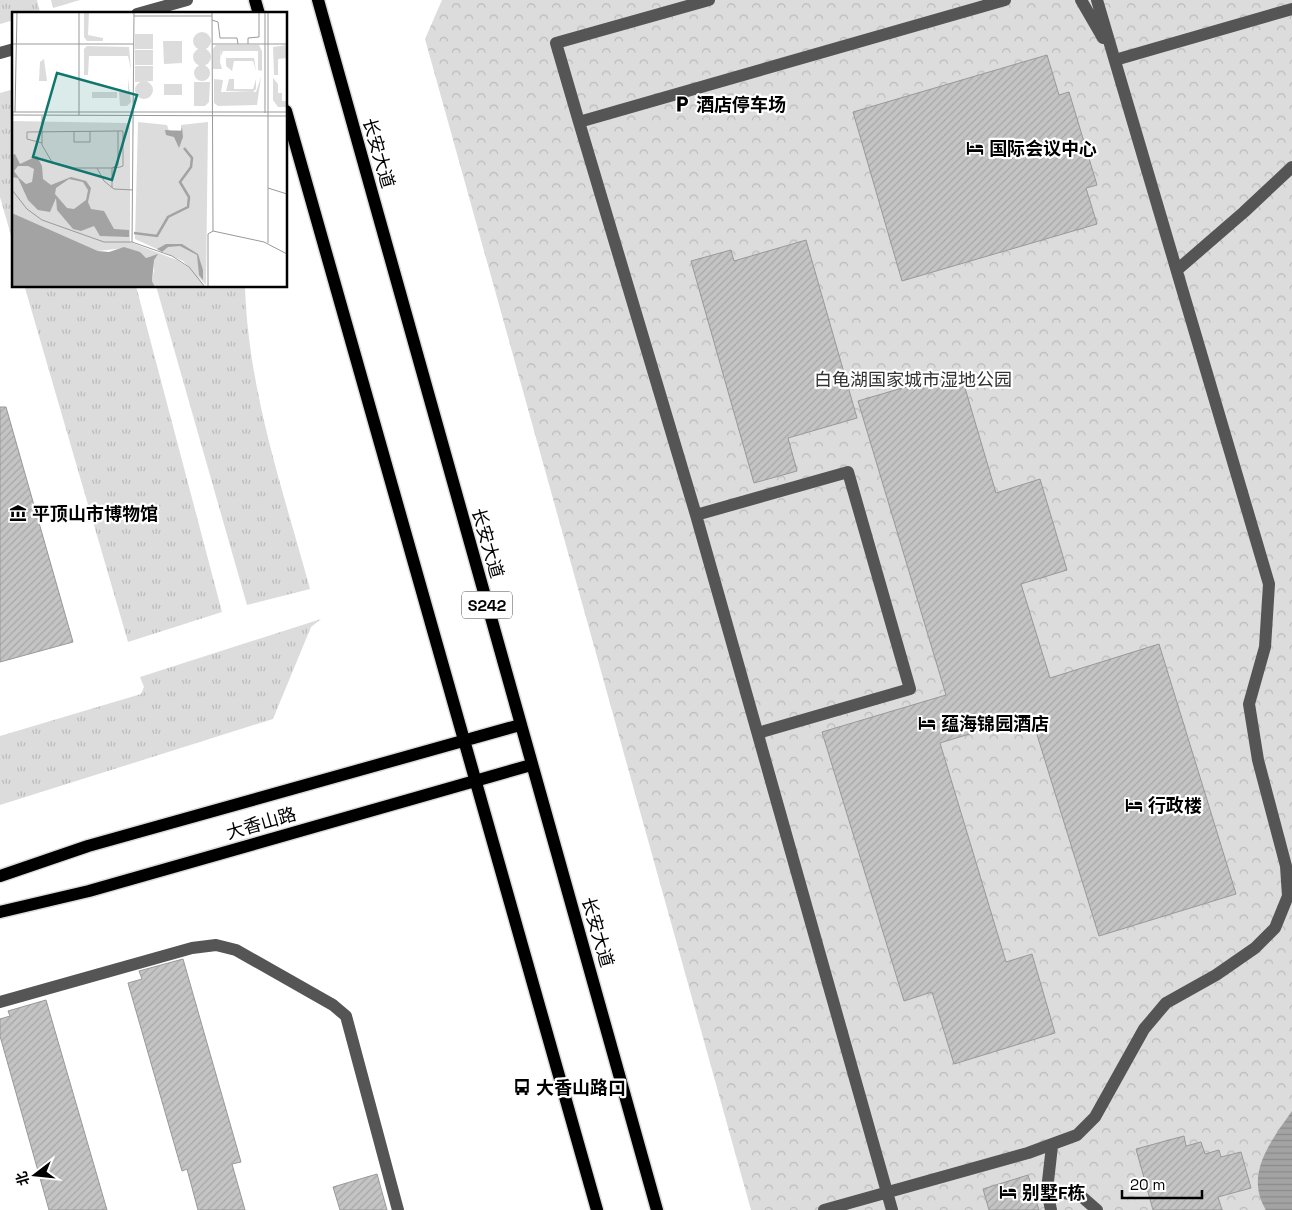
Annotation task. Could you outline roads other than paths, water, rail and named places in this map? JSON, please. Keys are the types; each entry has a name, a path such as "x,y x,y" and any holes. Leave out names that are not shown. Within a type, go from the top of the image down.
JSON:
{"main road":[{"name":"长安大道","path":"318,0 657,1210"},
{"path":"288,118 596,1210"},
{"name":"大香山路","path":"0,876 88,846 520,725"},
{"name":"大香山路","path":"0,912 89,891 532,765"}],"street":[{"path":"144,12 186,0"},
{"path":"709,0 556,43 696,515 892,1210"},
{"path":"579,122 1005,0"},
{"path":"1081,0 1115,60"},
{"path":"824,1210 1052,1146 1077,1136 1095,1117 1144,1029 1166,1003 1216,975 1255,948 1276,928 1288,896 1286,866 1258,760 1249,704 1265,647 1270,584 1097,0"},
{"path":"1115,60 1292,9"},
{"path":"1177,270 1292,167"},
{"path":"696,515 848,472 910,689 758,733"},
{"path":"0,1002 192,948 216,945 236,950 333,1005 346,1016 398,1210"},
{"path":"1051,1210 1047,1190 1052,1146"},
{"path":"1047,1190 1081,1196 1097,1210"}],"place":[{"name":"酒店停车场","path":"682,104"},
{"name":"国际会议中心","path":"975,148"},
{"name":"平顶山市博物馆","path":"18,513"},
{"name":"蕴海锦园酒店","path":"927,723"},
{"name":"行政楼","path":"1134,805"},
{"name":"大香山路口","path":"522,1087"},
{"name":"别墅F栋","path":"1008,1192"}],"park label":[{"name":"白龟湖国家城市湿地公园","path":"913,379"}]}
